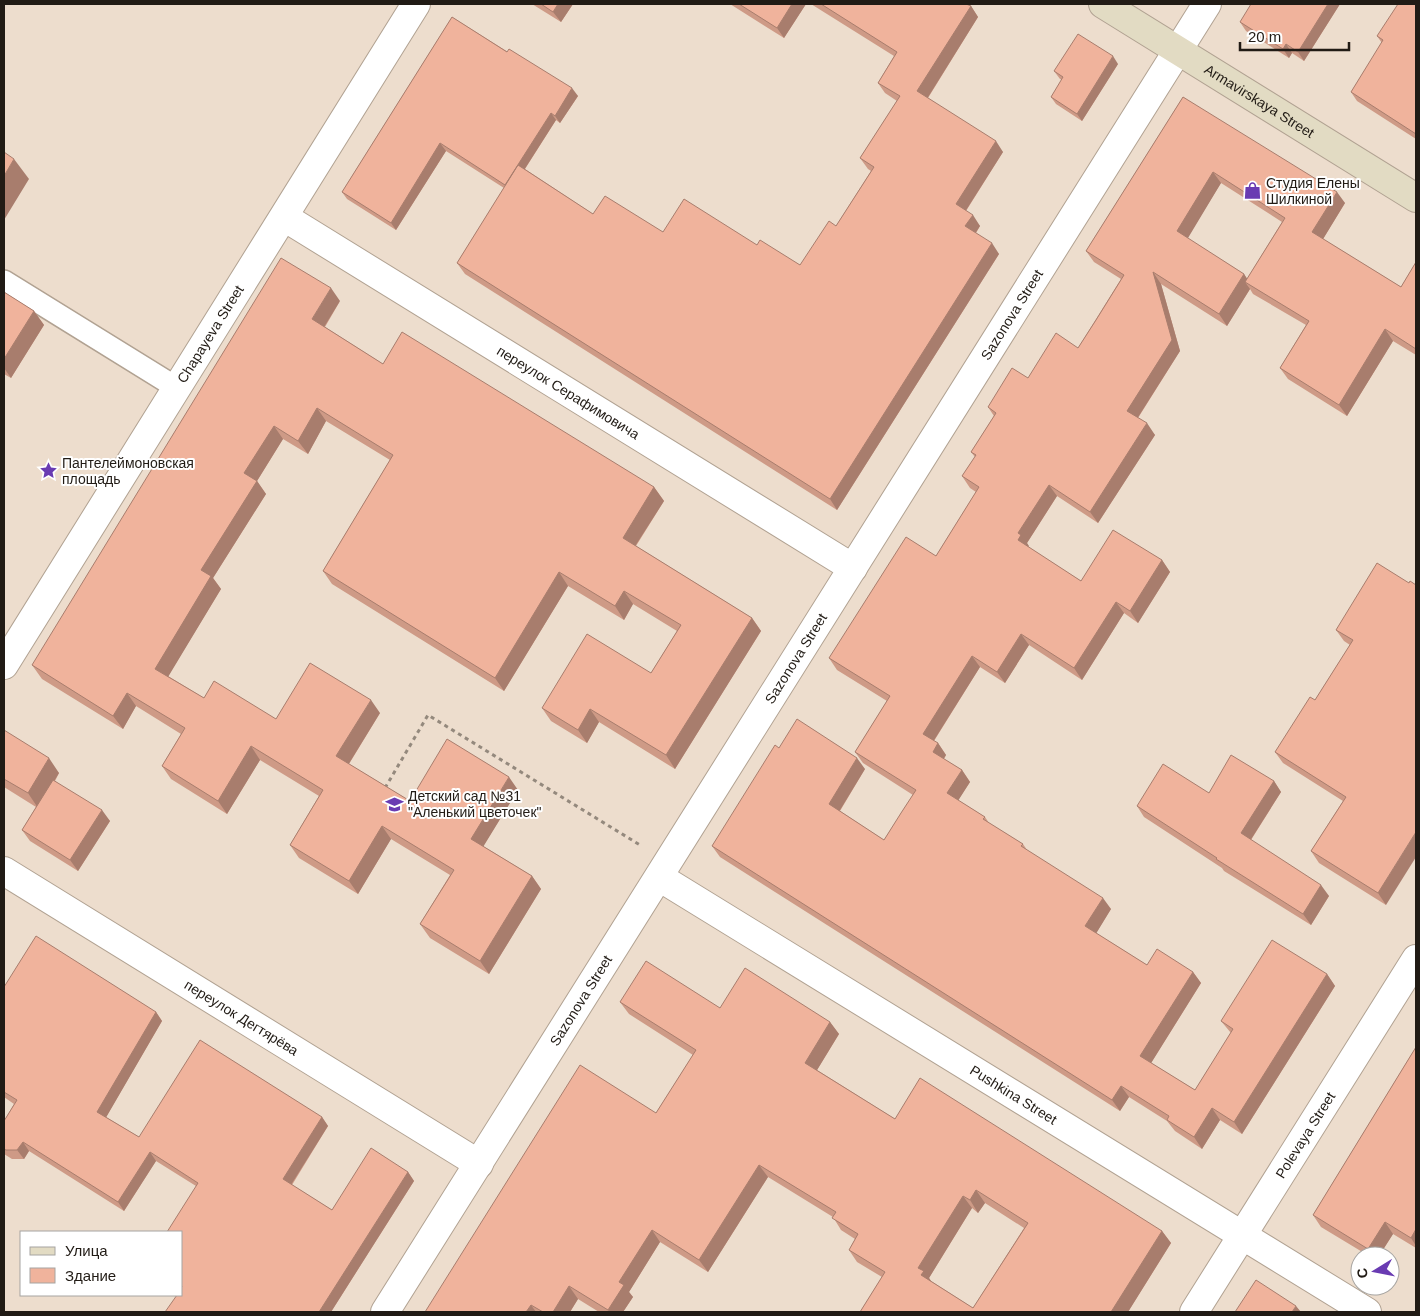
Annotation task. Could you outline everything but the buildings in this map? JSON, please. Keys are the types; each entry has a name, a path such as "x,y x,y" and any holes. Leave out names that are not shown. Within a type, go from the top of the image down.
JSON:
{"street":[{"name":"Chapayeva Street","path":"6,657 177,388 416,4"},
{"name":"Armavirskaya Street","path":"1103,4 1416,198"},
{"name":"Sazonova Street","path":"385,1312 1207,4"},
{"name":"переулок Серафимовича","path":"284,217 853,568"},
{"name":"Pushkina Street","path":"664,870 1243,1236 1367,1312"},
{"name":"переулок Дегтярёва","path":"4,872 479,1164"},
{"name":"Polevaya Street","path":"1194,1312 1416,959"}],"lane":[{"path":"4,281 177,388"}],"path":[{"path":"382,792 428,715 664,870"}],"place":[{"name":"Студия Елены Шилкиной","path":"1252,191"},
{"name":"Пантелеймоновская площадь","path":"48,471"},
{"name":"Детский сад №31 \"Аленький цветочек\"","path":"394,804"}]}
